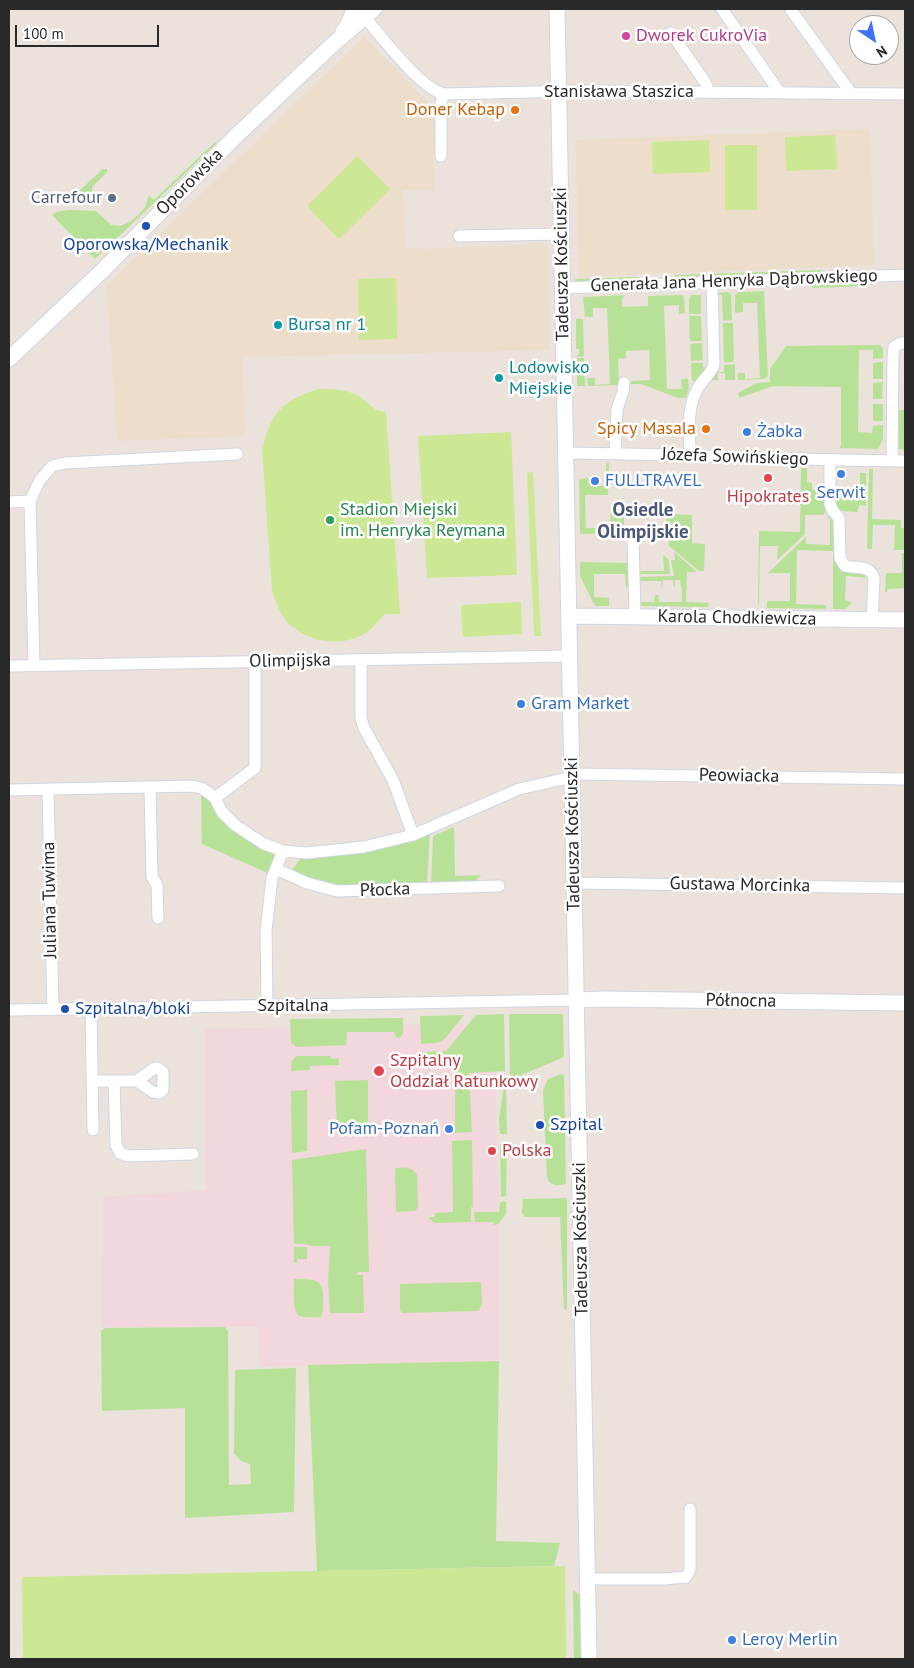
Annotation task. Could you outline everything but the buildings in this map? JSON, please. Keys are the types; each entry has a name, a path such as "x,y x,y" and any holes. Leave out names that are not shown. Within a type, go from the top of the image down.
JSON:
{"street":[{"name":"Tadeusza Kościuszki","path":"557,9 589,1659"},
{"path":"722,9 780,93"},
{"path":"791,10 851,93"},
{"path":"365,11 411,71 435,91 443,94 441,104 441,156"},
{"name":"Oporowska","path":"9,359 365,11"},
{"path":"671,33 705,82 709,92"},
{"name":"Stanisława Staszica","path":"443,94 559,91 905,94"},
{"path":"459,236 560,234"},
{"name":"Generała Jana Henryka Dąbrowskiego","path":"562,288 905,275"},
{"path":"690,455 690,404 701,382 713,369 714,365 712,283"},
{"path":"892,461 894,347 905,342"},
{"path":"615,453 617,409 624,383"},
{"name":"Józefa Sowińskiego","path":"566,453 690,455 830,461 905,461"},
{"path":"34,665 30,501 40,480 52,466 65,463 237,454"},
{"path":"830,461 829,500 832,509 839,518 840,558 845,566 865,568 872,573 874,578 872,621"},
{"path":"9,502 30,501"},
{"path":"633,536 635,616"},
{"name":"Karola Chodkiewicza","path":"569,616 905,620"},
{"name":"Olimpijska","path":"9,666 570,656"},
{"path":"361,660 361,718 364,728 393,780 413,835"},
{"path":"9,790 192,786 201,788 215,798 255,768 255,662"},
{"name":"Peowiacka","path":"215,798 222,812 235,825 264,844 283,851 307,853 364,847 413,835 519,789 572,776 905,779"},
{"path":"150,787 152,876 157,885 158,918"},
{"name":"Juliana Tuwima","path":"48,790 53,1010"},
{"path":"267,1006 266,931 272,878 283,851"},
{"name":"Płocka","path":"276,869 307,883 336,891 499,886"},
{"name":"Gustawa Morcinka","path":"574,883 905,888"},
{"name":"Szpitalna","path":"9,1010 576,1000"},
{"name":"Północna","path":"576,1000 905,1003"},
{"path":"91,1009 93,1130"},
{"path":"92,1081 137,1081"},
{"path":"114,1081 116,1144 120,1153 128,1156 193,1154"},
{"path":"587,1579 665,1579 686,1577 690,1570 690,1509"}],"shaded area":[{"path":"364,37 433,108 434,190 403,190 405,247 423,249 548,244 549,350 242,357 245,436 117,441 107,285"},
{"path":"870,129 874,265 578,277 576,140"},
{"path":"494,1023 499,1214 499,1361 260,1367 258,1327 102,1327 103,1197 206,1190 205,1029"}],"green space":[{"path":"835,135 837,169 786,171 785,137"},
{"path":"709,140 710,172 653,174 652,142"},
{"path":"215,142 216,144 95,259 52,215 67,210 96,211 111,225 120,226 130,222 145,207 149,195 154,200"},
{"path":"725,145 757,145 757,210 725,210"},
{"path":"357,156 390,189 339,239 307,206"},
{"path":"103,169 107,169 107,172 92,187 93,202 67,202"},
{"path":"822,270 822,274 675,279 675,275"},
{"path":"638,277 638,280 575,282 575,279"},
{"path":"396,278 397,339 359,340 358,279"},
{"path":"865,282 865,286 812,288 812,284"},
{"path":"764,291 768,376 764,379 738,380 738,373 745,373 745,379 760,378 757,303 743,303 743,312 735,313 735,295 739,292"},
{"path":"728,292 731,295 732,320 723,321 722,295 715,295 715,293"},
{"path":"625,295 622,300 622,307 648,306 648,296 682,295 684,298 685,313 679,314 679,305 664,306 667,389 682,389 681,379 688,379 689,389 686,398 678,398 641,384 628,384 632,381 650,380 649,350 626,351 626,358 618,359 619,385 588,386 587,378 595,378 595,385 610,384 607,308 593,308 593,317 585,317 583,297"},
{"path":"691,295 701,295 701,314 689,314"},
{"path":"689,316 701,316 702,341 690,341"},
{"path":"576,319 583,319 584,356 577,357 579,349 576,349"},
{"path":"723,323 733,323 734,362 724,362"},
{"path":"702,343 703,360 691,361 690,344"},
{"path":"880,345 883,349 883,358 873,359 873,350 859,350 858,432 872,433 873,426 883,425 883,439 878,449 839,448 841,446 841,387 773,386 739,398 738,393 757,383 770,382 770,369 786,346"},
{"path":"577,358 584,358 585,386 577,386"},
{"path":"883,362 883,379 873,379 873,363"},
{"path":"691,363 703,363 703,367 710,367 696,381 692,381"},
{"path":"735,364 735,380 725,380 725,373 718,373 718,380 707,381 715,376 717,372 724,372 724,365"},
{"path":"883,382 882,399 873,399 873,383"},
{"name":"Stadion Miejski im. Henryka Reymana","path":"318,389 346,391 362,398 375,409 386,412 400,614 385,614 371,629 362,635 353,639 332,642 311,637 293,627 282,615 272,591 262,449 269,426 280,410 295,398"},
{"path":"873,404 883,404 883,421 873,421"},
{"path":"899,410 905,410 905,450 899,449"},
{"path":"511,432 517,575 427,578 418,436"},
{"path":"606,463 609,463 608,495 585,495 586,528 610,528 610,513 624,516 624,531 630,531 630,588 626,587 625,574 594,574 594,597 609,598 609,606 595,606 580,576 580,562 629,563 629,533 580,534 579,479 588,478 589,485 606,486"},
{"path":"801,468 807,468 807,482 812,483 812,490 825,488 825,513 823,515 805,515 805,534 777,560 778,546 760,546 758,604 759,531 800,532"},
{"path":"869,469 873,469 872,519 901,520 901,528 905,528 905,550 894,550 895,525 873,525 872,549 867,549"},
{"path":"533,472 541,636 534,636 527,473"},
{"path":"860,473 866,473 866,506 859,505 857,512 841,511 834,504 832,489 838,489 838,497 860,498"},
{"path":"674,514 692,515 692,543 705,544 704,571 699,571 669,546 666,519"},
{"path":"827,515 834,518 834,554 838,566 847,571 869,574 868,602 868,578 846,576 845,600 852,603 845,609 833,609 833,551 797,550 796,604 826,605 826,609 767,608 767,601 790,601 790,573 768,573 806,537 806,544 830,545 830,520"},
{"path":"639,542 640,571 664,571 663,555 669,560 670,574 638,574"},
{"path":"674,552 697,572 687,572 686,602 709,603 709,605 707,607 637,606 640,602 654,602 655,595 658,595 659,602 682,602 680,580 675,580 674,587 673,580 663,580 662,588 661,581 640,581 636,577 674,576 671,560 675,560"},
{"path":"902,553 905,553 905,588 888,589 885,592 886,573 902,573"},
{"path":"521,602 522,634 463,637 461,605"},
{"path":"201,792 273,851 276,855 270,874 202,844"},
{"path":"454,827 455,876 481,875 473,884 431,885 433,837"},
{"path":"430,832 427,883 338,888 293,872 302,856"},
{"path":"504,1014 505,1071 469,1073 472,1132 455,1133 455,1077 453,1063 421,1063 420,1052 446,1051 476,1015"},
{"path":"509,1014 563,1014 564,1057 510,1080"},
{"path":"464,1015 443,1041 421,1044 420,1016"},
{"path":"403,1018 403,1034 399,1038 396,1037 394,1032 347,1032 346,1045 296,1047 291,1043 290,1019"},
{"path":"296,1056 330,1056 331,1059 339,1058 339,1065 310,1066 310,1070 291,1071 291,1062"},
{"path":"561,1074 564,1075 566,1184 557,1185 552,1184 547,1177 543,1090 548,1079"},
{"path":"368,1080 368,1129 360,1129 360,1124 355,1124 354,1129 337,1130 335,1081"},
{"path":"504,1086 506,1087 507,1134 500,1134 499,1120"},
{"path":"307,1090 307,1151 292,1153 291,1091"},
{"path":"472,1140 473,1207 471,1207 471,1222 434,1223 428,1217 435,1217 435,1213 453,1212 452,1141"},
{"path":"500,1144 507,1144 506,1196 501,1197"},
{"path":"366,1149 369,1272 358,1272 357,1275 363,1275 364,1313 330,1313 328,1282 330,1246 294,1244 292,1160"},
{"path":"395,1168 408,1168 417,1175 418,1207 415,1211 396,1212"},
{"path":"567,1198 567,1309 564,1310 560,1217 525,1217 522,1213 523,1199"},
{"path":"506,1201 506,1214 498,1224 494,1225 493,1222 475,1222 474,1212 499,1212 500,1202"},
{"path":"294,1247 307,1247 307,1259 297,1259 297,1263 294,1263"},
{"path":"294,1279 313,1280 320,1284 323,1293 323,1308 320,1317 304,1317 297,1314 294,1299"},
{"path":"481,1282 482,1304 479,1311 402,1313 400,1310 400,1284"},
{"path":"225,1327 228,1331 229,1485 251,1484 250,1464 241,1461 234,1453 235,1370 296,1368 294,1512 185,1518 185,1408 102,1411 101,1331 105,1328"},
{"path":"499,1361 496,1541 560,1543 554,1566 317,1571 308,1365"},
{"path":"565,1566 566,1659 23,1659 22,1577"},
{"path":"573,1590 581,1596 582,1659 574,1659"}],"place":[{"name":"Dworek CukroVia","path":"626,36"},
{"name":"Doner Kebap","path":"515,110"},
{"name":"Carrefour","path":"112,198"},
{"name":"Oporowska/Mechanik","path":"146,226"},
{"name":"Bursa nr 1","path":"278,325"},
{"name":"Lodowisko Miejskie","path":"499,378"},
{"name":"Spicy Masala","path":"706,429"},
{"name":"Żabka","path":"747,432"},
{"name":"Serwit","path":"841,474"},
{"name":"Hipokrates","path":"768,478"},
{"name":"FULLTRAVEL","path":"595,481"},
{"name":"Stadion Miejski im. Henryka Reymana","path":"330,520"},
{"name":"Gram Market","path":"521,704"},
{"name":"Szpitalna/bloki","path":"65,1009"},
{"name":"Szpitalny Oddział Ratunkowy","path":"379,1071"},
{"name":"Szpital","path":"540,1125"},
{"name":"Pofam-Poznań","path":"449,1129"},
{"name":"Polska","path":"492,1151"},
{"name":"Leroy Merlin","path":"732,1640"}],"district":[{"name":"Osiedle Olimpijskie","path":"643,522"}]}
